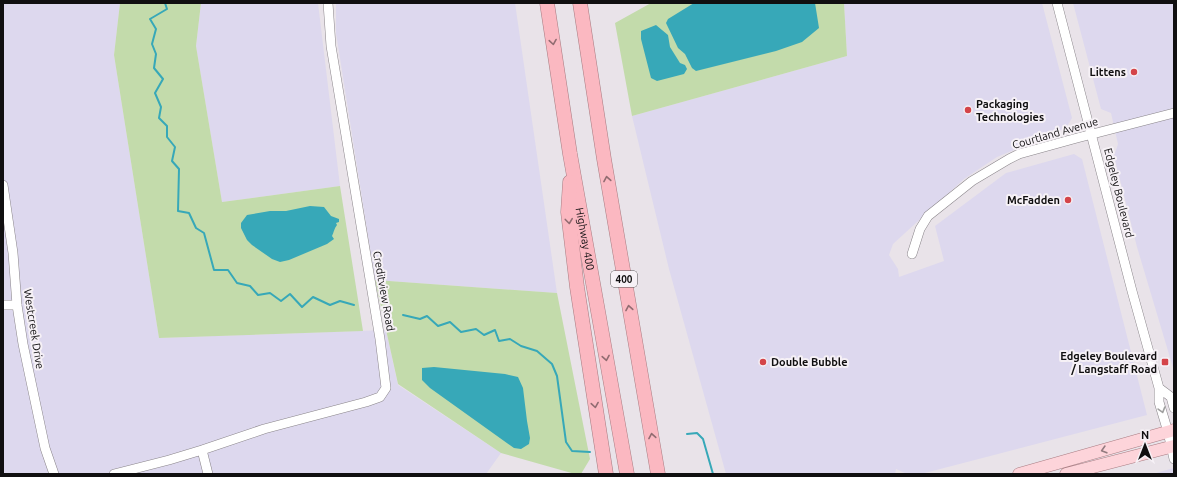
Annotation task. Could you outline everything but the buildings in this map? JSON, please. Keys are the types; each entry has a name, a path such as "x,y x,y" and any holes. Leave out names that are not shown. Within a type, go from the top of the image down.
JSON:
{"highway":[{"name":"Highway 400","path":"547,3 570,154 627,474"},
{"name":"400","path":"580,3 605,167 658,474"},
{"path":"570,154 568,212 578,294 606,474"}],"main road":[{"path":"1019,474 1171,431"},
{"path":"1066,474 1173,447"}],"street":[{"name":"Creditview Road","path":"202,450 264,429 366,402 380,397 386,388 380,339 331,46 328,3"},
{"name":"Edgeley Boulevard","path":"1057,3 1159,388 1159,402 1171,431 1174,459"},
{"name":"Courtland Avenue","path":"912,254 920,229 928,216 972,180 1009,158 1174,112"},
{"name":"Westcreek Drive","path":"3,185 13,253 17,305 23,344 45,448 54,474"},
{"path":"3,305 17,305"},
{"name":"Edgeley Boulevard","path":"1159,388 1171,397 1174,408"},
{"path":"114,474 202,450 208,474"}],"shaded area":[{"path":"3,3 120,3 114,55 159,338 386,330 398,385 501,453 486,474 3,474"},
{"path":"201,3 318,3 340,186 222,202 196,46"},
{"path":"336,3 515,3 557,293 375,280 336,33"},
{"path":"844,3 1042,3 1072,118 1066,128 997,157 964,179 893,244 889,255 898,269 899,277 944,261 935,226 1006,173 1074,154 1082,159 1147,415 921,474 907,474 896,469 895,474 726,474 669,269 632,116 847,56"},
{"path":"1073,3 1174,3 1174,371 1137,247 1114,156 1118,144 1111,113 1101,109"},
{"path":"1174,468 1174,474 1153,474 1163,471"}],"green space":[{"path":"120,3 201,3 196,46 222,202 340,186 363,331 159,338 114,55"},
{"path":"651,3 844,3 847,56 632,116 615,23"},
{"path":"375,280 557,293 590,459 581,474 575,474 501,453 398,384"}],"water":[{"path":"694,3 815,3 819,28 802,42 776,51 696,71 692,68 685,54 678,48 666,23 668,19"},
{"path":"656,25 668,35 670,47 680,63 685,65 687,69 684,74 657,81 651,78 641,39 641,31"},
{"path":"310,206 324,207 331,216 339,219 339,222 336,223 337,225 332,236 334,239 327,244 289,260 280,262 272,259 247,240 241,228 241,223 247,215 270,211 286,211"},
{"path":"434,367 505,374 518,377 523,388 530,438 529,444 521,449 514,448 430,388 422,380 422,368"}],"waterway":[{"path":"165,3 167,9 150,19 156,29 152,44 156,54 154,68 163,79 155,93 161,107 159,118 167,126 167,137 175,147 172,161 179,169 178,211 189,213 196,228 204,233 214,270 228,270 237,283 250,286 258,295 270,293 281,301 290,294 302,307 313,297 330,305 340,301 354,305"},
{"path":"403,315 420,319 427,316 438,326 450,322 461,332 476,329 484,335 495,330 499,341 510,339 521,346 537,351 552,364 557,376 566,442 572,451 590,452"},
{"path":"687,434 697,433 703,439 713,474"}],"place":[{"name":"Littens","path":"1134,72"},
{"name":"Packaging Technologies","path":"968,110"},
{"name":"McFadden","path":"1068,200"},
{"name":"Double Bubble","path":"763,362"},
{"name":"Edgeley Boulevard / Langstaff Road","path":"1165,362"}]}
